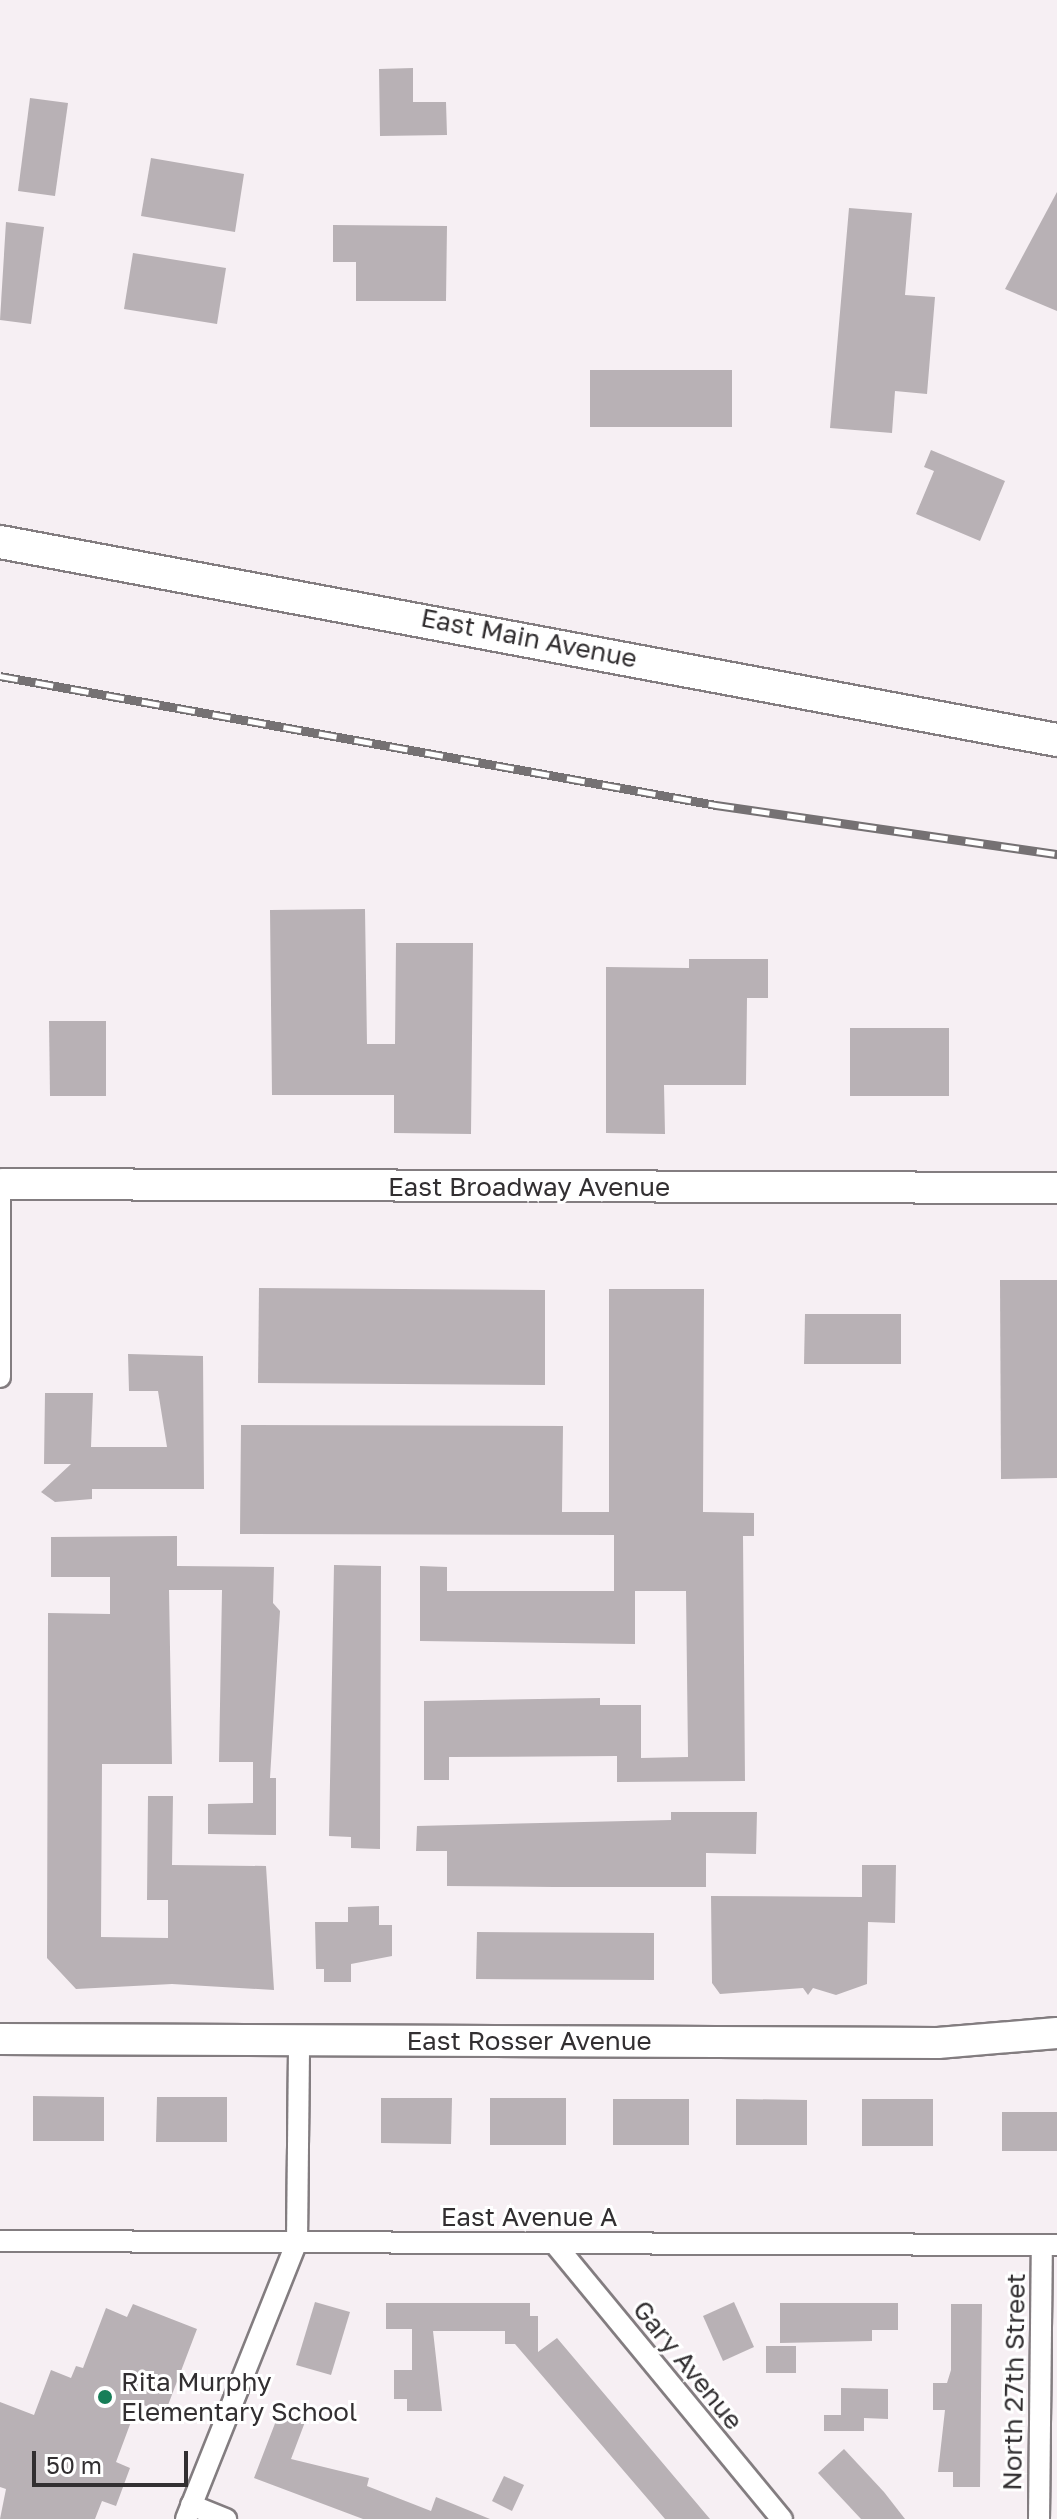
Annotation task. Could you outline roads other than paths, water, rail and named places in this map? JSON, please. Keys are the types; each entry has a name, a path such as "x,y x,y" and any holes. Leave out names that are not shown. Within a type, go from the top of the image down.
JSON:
{"main road":[{"name":"East Main Avenue","path":"0,542 1057,740"}],"street":[{"name":"East Broadway Avenue","path":"1,1184 1057,1188"},
{"path":"0,1377 1,1184"},
{"name":"East Rosser Avenue","path":"0,2039 938,2043 1057,2033"},
{"path":"226,2519 188,2512 297,2241 299,2040"},
{"name":"East Avenue A","path":"0,2241 1049,2245"},
{"name":"Gary Avenue","path":"555,2244 782,2519"},
{"name":"North 27th Street","path":"1039,2519 1049,2245"}],"railway":[{"path":"0,676 716,805 1057,854"}],"place":[{"name":"Rita Murphy Elementary School","path":"105,2397"}]}
